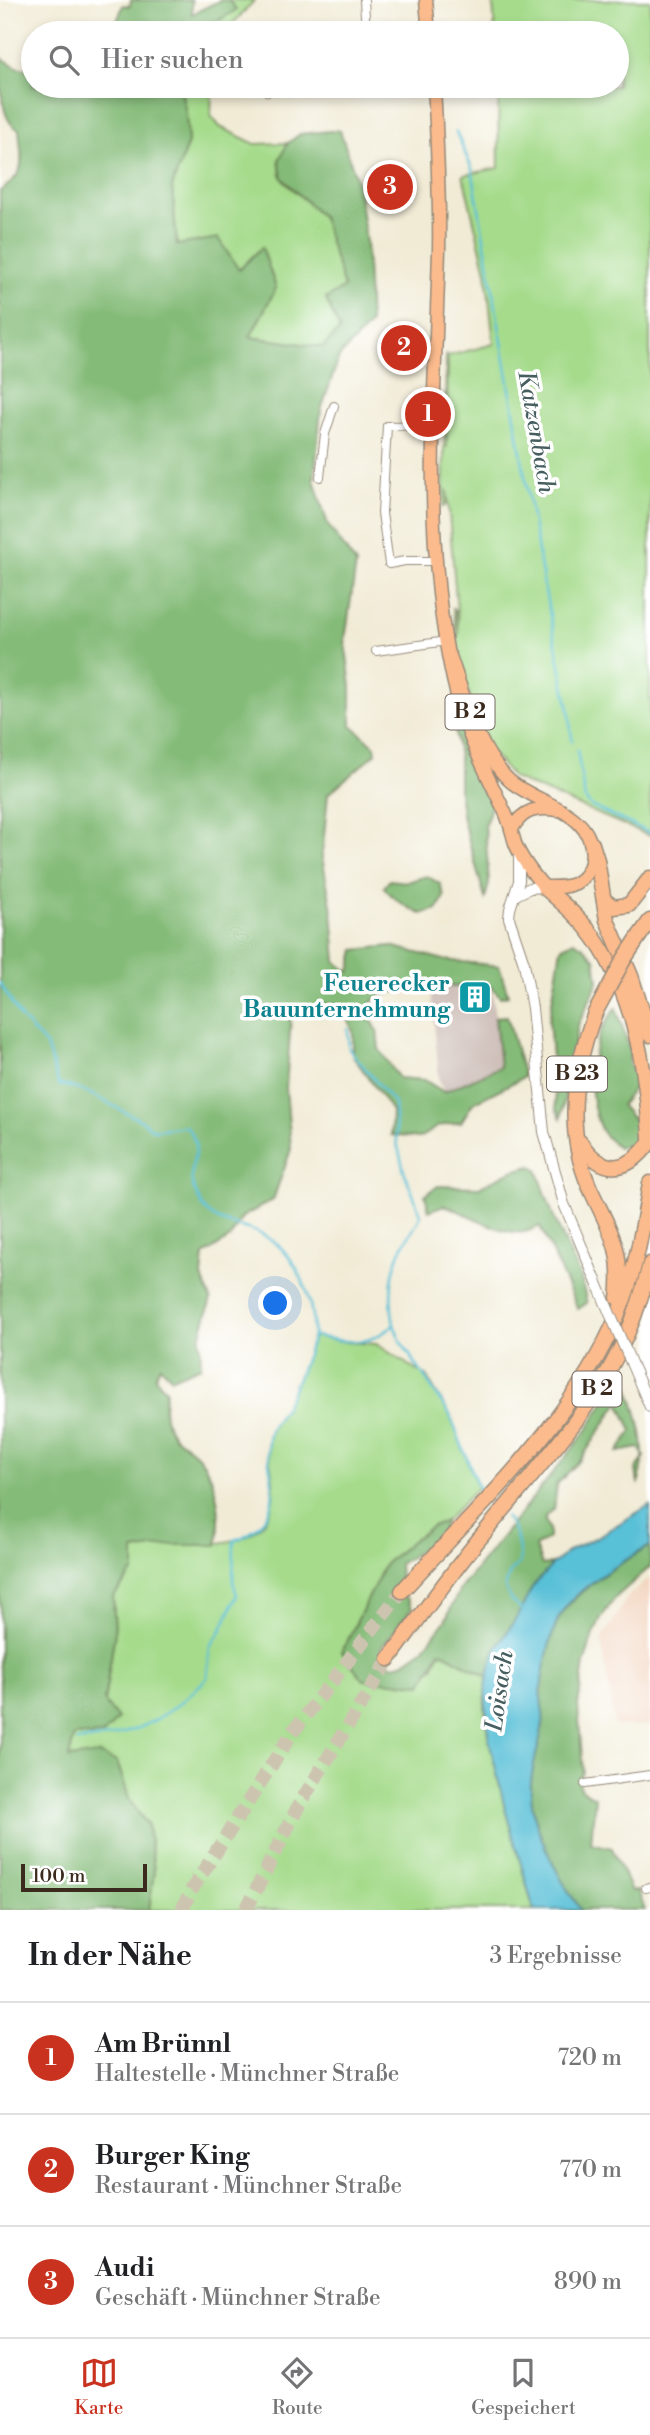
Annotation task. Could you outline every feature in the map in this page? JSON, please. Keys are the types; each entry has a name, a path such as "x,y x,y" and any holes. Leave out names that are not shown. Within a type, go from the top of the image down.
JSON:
{"highway":[{"name":"B 2","path":"592,844 607,920 631,976 650,1035"},
{"path":"604,901 614,907 624,907 636,898 650,878"},
{"name":"B 2","path":"544,887 582,923 597,942 617,982 635,1034 642,1066 649,1105 650,1140"},
{"name":"B 23","path":"620,1310 617,1248 612,1231 583,1169 574,1107 578,1070 595,1013 650,921"},
{"path":"577,1138 590,1156 609,1166 624,1165 632,1161 640,1155 650,1140"},
{"name":"B 2","path":"402,1591 504,1481 583,1381 620,1310 638,1251 650,1183"},
{"name":"B 2","path":"389,1659 457,1566 577,1418 614,1361 640,1302 650,1264"}],"main road":[{"path":"426,0 428,21"},
{"name":"B 2","path":"434,98 439,233 434,425 436,561 447,641 458,700 489,766 519,851 544,887"},
{"name":"B 2","path":"489,766 578,823 592,844"},
{"path":"512,829 522,815 531,810 544,808 562,811"},
{"path":"544,887 568,886 584,877 590,866 592,844"}],"street":[{"path":"363,0 365,21"},
{"path":"320,477 325,434 334,406"},
{"path":"434,425 387,426 382,513 389,564 436,561"},
{"path":"376,651 447,641"},
{"path":"519,851 520,874 509,918 524,963 532,1008 544,1132 564,1204 650,1407"},
{"path":"516,895 530,888 544,887"},
{"path":"585,1784 650,1775"}],"shaded area":[{"path":"431,986 492,987 500,1067 444,1092 439,1080"},
{"path":"650,1578 650,1725 615,1726 601,1640 629,1595"}],"green space":[{"path":"131,0 192,0 192,14 221,0 229,0 236,10 217,21 117,21 123,5 130,6"},
{"path":"229,0 255,0 235,21 217,21 236,10"},
{"path":"493,0 650,0 650,836 513,778 488,748 460,668 453,609 459,635 447,489 446,505 443,507 446,352 447,448 448,356 494,344 486,272 463,175 499,168 498,98 629,98 629,21 494,21"},
{"path":"0,57 21,68 21,98 183,98 188,142 172,187 177,245 218,238 239,270 262,247 276,288 250,337 323,347 340,330 326,299 344,287 322,217 282,178 279,160 288,143 300,134 340,130 358,185 366,242 370,324 339,357 321,410 314,480 328,525 356,564 345,640 351,686 351,725 375,746 376,753 328,794 322,857 332,910 336,962 350,972 355,950 391,946 444,960 499,966 508,995 500,997 492,987 407,988 377,997 366,1010 377,1030 379,1049 399,1078 424,1080 444,1092 500,1067 495,1017 507,1016 524,1077 473,1103 461,1122 439,1126 419,1138 391,1135 392,1111 353,1056 353,1032 343,1005 323,1004 291,1018 286,1088 291,1149 273,1200 242,1217 230,1238 204,1255 202,1277 211,1299 200,1338 201,1366 172,1378 160,1366 155,1377 166,1390 164,1414 170,1431 196,1454 211,1476 219,1510 217,1545 170,1545 134,1551 134,1571 113,1597 115,1632 104,1701 118,1719 103,1735 74,1736 69,1758 98,1754 117,1762 130,1801 148,1826 154,1871 149,1910 0,1910 0,191 19,171 22,157 19,129 8,119 2,99"},
{"path":"183,98 212,98 211,116 220,127 255,144 288,143 281,158 280,170 283,179 315,208 326,225 344,288 326,299 340,330 323,347 250,337 276,288 262,248 239,270 177,245 172,187 188,142"},
{"path":"451,700 466,744 482,778 482,789 492,804 485,825 489,884 485,898 463,820 459,791 459,758"},
{"path":"427,876 440,884 444,896 438,909 421,914 396,899 384,887 390,880 407,882"},
{"path":"574,941 595,959 598,982 578,1025 561,1118 556,1109 549,1020 561,948"},
{"path":"616,1008 630,1050 629,1064 637,1077 635,1087 621,1105 632,1118 643,1123 636,1141 618,1147 605,1136 600,1127 592,1091 594,1054 601,1031"},
{"path":"531,1166 537,1169 554,1218 581,1278 587,1303 578,1309 540,1226 526,1232 515,1232 495,1227 444,1205 429,1211 425,1195 438,1186 479,1187 512,1171"},
{"path":"313,1336 376,1344 426,1376 450,1415 478,1487 446,1521 432,1526 385,1564 342,1652 364,1680 388,1681 433,1668 440,1651 488,1677 485,1704 488,1731 534,1910 149,1910 154,1871 148,1826 130,1801 117,1762 69,1758 74,1736 103,1735 104,1702 115,1632 113,1597 134,1571 134,1551 167,1545 234,1540 259,1527 268,1515 274,1490 268,1450 269,1434 293,1389"},
{"path":"625,1380 638,1418 643,1454 639,1448 618,1452 632,1431 619,1402 581,1459 557,1484 554,1509 544,1518 549,1529 549,1538 535,1547 542,1565 553,1564 533,1586 498,1646 488,1677 440,1651 422,1684 364,1680 342,1652 385,1564 432,1526 446,1521 433,1540 399,1564 400,1579 394,1590 408,1599 412,1608 381,1648 381,1661 393,1665 403,1663 423,1649 445,1621 460,1589 585,1433 615,1385"},
{"path":"643,1460 641,1471 638,1483 636,1469"},
{"path":"650,1546 650,1567 615,1598 601,1618 584,1664 578,1705 583,1771 578,1780 582,1790 595,1797 591,1843 612,1848 631,1891 638,1891 645,1910 581,1910 546,1849 531,1798 533,1766 543,1726 541,1688 545,1664 551,1639 564,1610 593,1582"}],"water":[{"name":"Loisach","path":"650,1505 650,1546 586,1587 565,1608 552,1635 542,1680 543,1721 532,1775 531,1798 546,1849 581,1910 534,1910 505,1809 488,1735 485,1691 491,1663 533,1586 553,1564 570,1550"}],"waterway":[{"name":"Katzenbach","path":"456,132 472,169 544,586 569,710 572,741"},
{"name":"Katzenbach","path":"577,750 585,799 591,806 650,833"},
{"path":"0,983 20,1017 46,1045 59,1085 85,1091 154,1130 186,1126 195,1142 191,1173 196,1195 203,1207 215,1218 261,1234 284,1252 294,1264 306,1291 313,1321 313,1335"},
{"path":"348,1029 349,1049 394,1103 397,1143 404,1171 421,1215 395,1266 391,1296 394,1325"},
{"path":"77,1741 116,1735 149,1723 178,1705 207,1678 210,1647 222,1629 237,1595 233,1582 234,1540 254,1530 270,1509 273,1488 268,1456 269,1434 293,1389 313,1336 364,1341 394,1325 401,1342 450,1415 478,1487 484,1494"},
{"path":"505,1517 517,1538 520,1562 510,1572 505,1588 512,1602 522,1610"}],"tunnel":[{"path":"182,1910 191,1891 292,1733 402,1591"},
{"path":"246,1910 299,1805 389,1659"}],"place":[{"name":"Audi","path":"390,187"},
{"name":"Burger King","path":"404,348"},
{"name":"Am Brünnl","path":"428,414"},
{"name":"Feuerecker Bauunternehmung","path":"475,997"}]}
